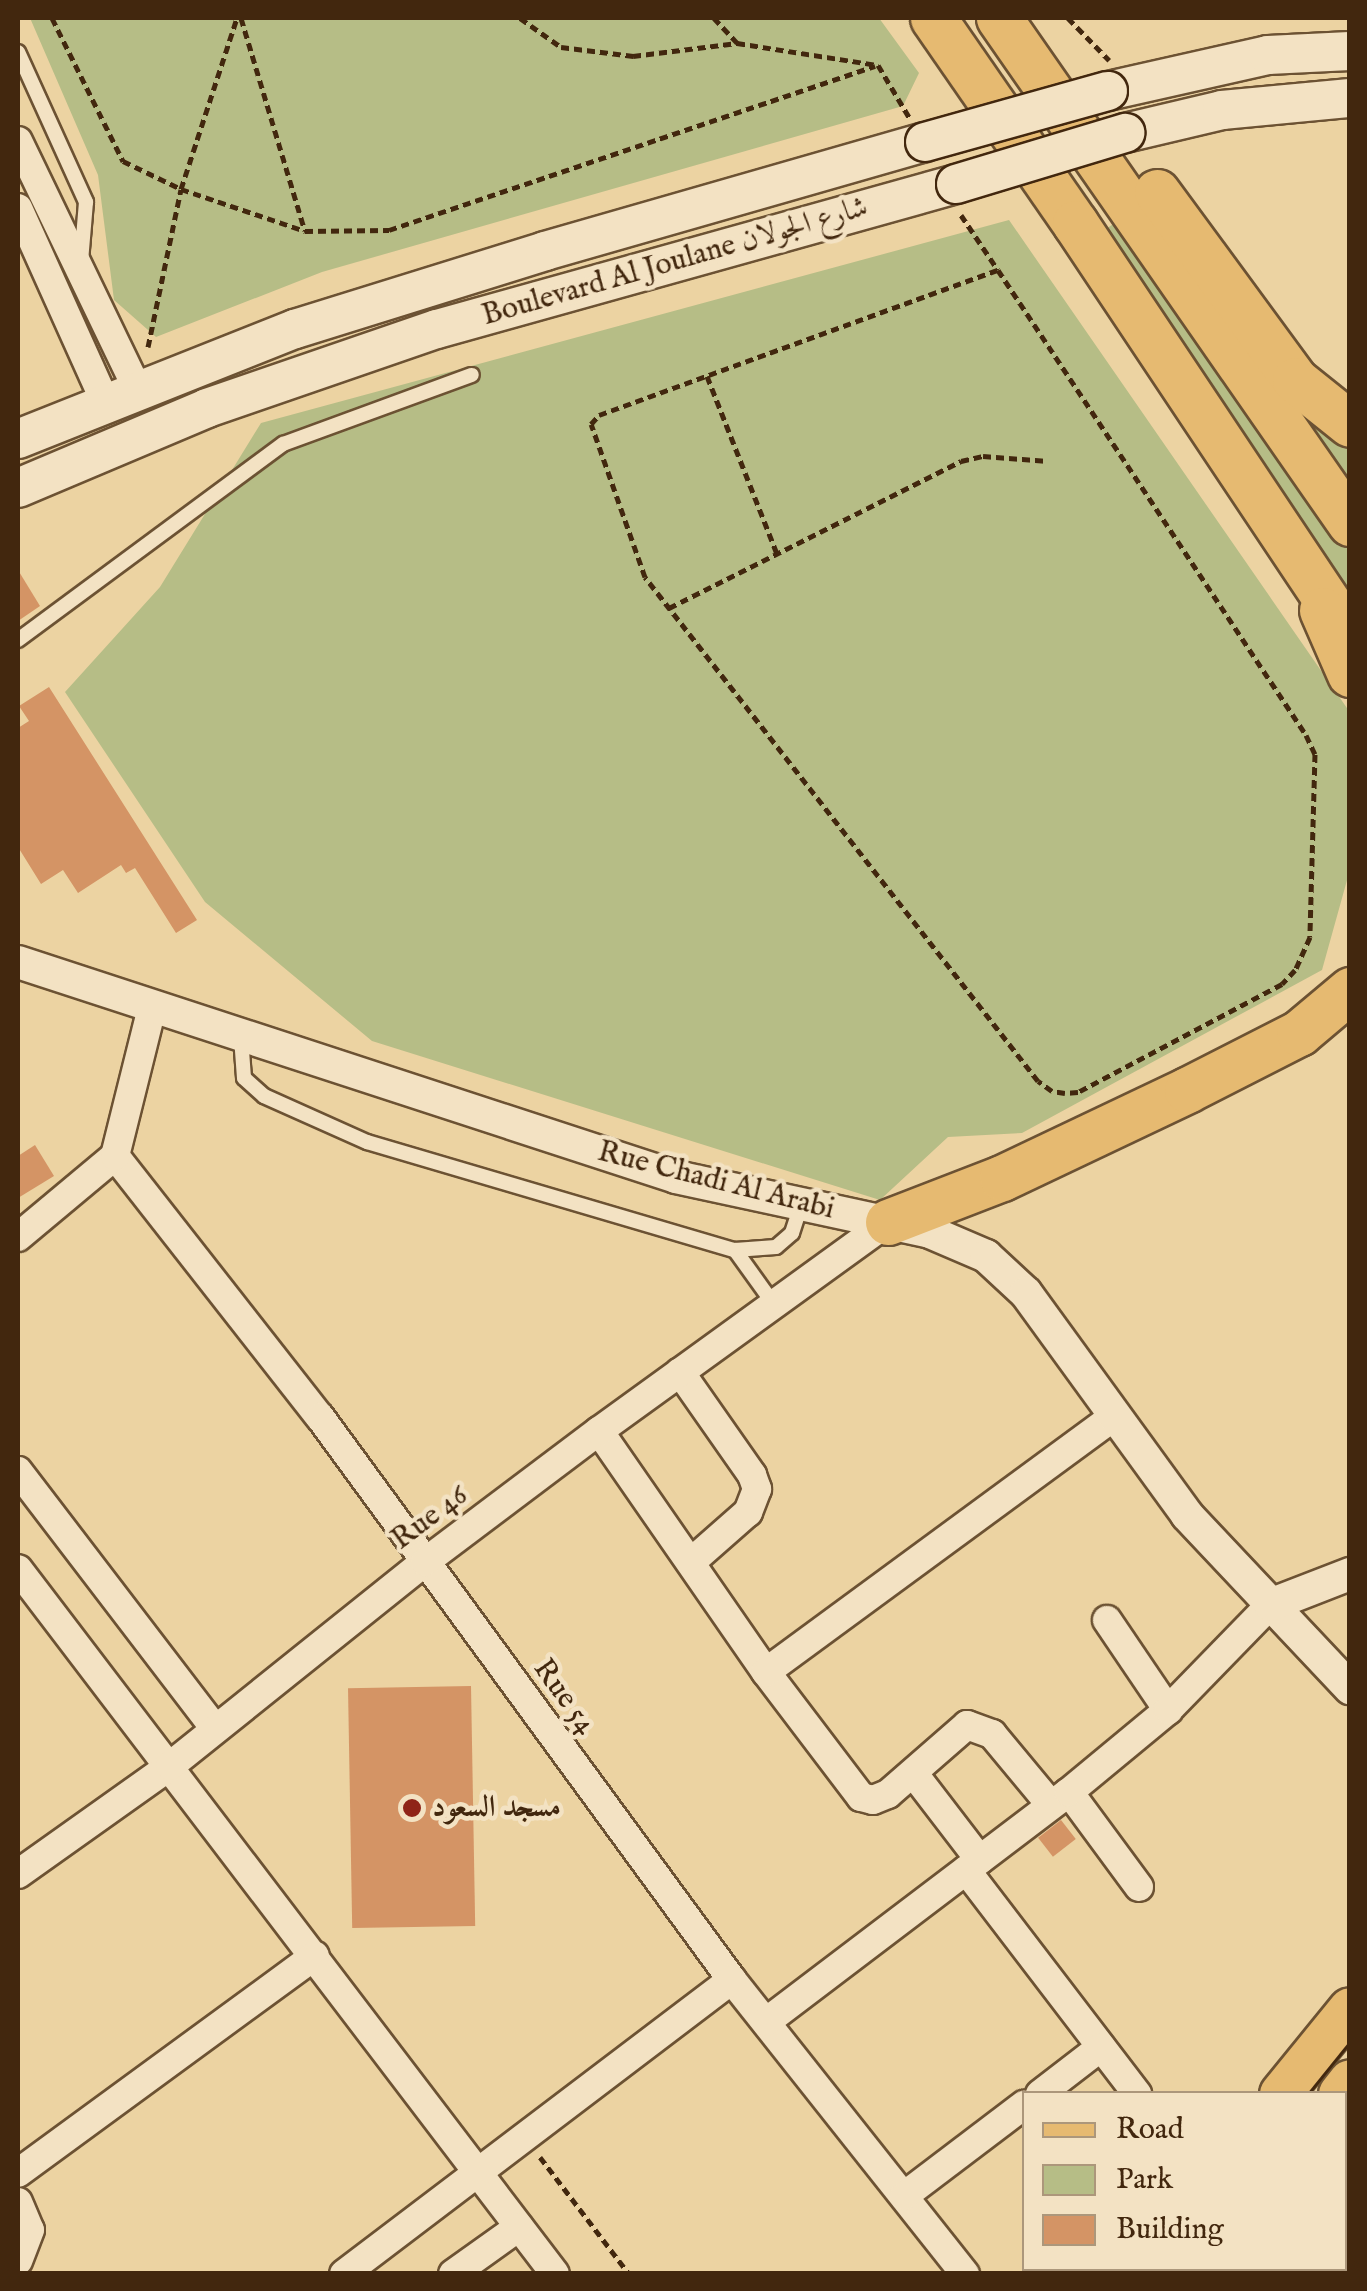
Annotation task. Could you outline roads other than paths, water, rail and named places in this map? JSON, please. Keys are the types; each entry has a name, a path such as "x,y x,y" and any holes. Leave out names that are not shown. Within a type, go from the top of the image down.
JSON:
{"highway":[{"path":"933,18 1076,223 1350,635"},
{"path":"1000,18 1350,523"},
{"path":"1026,18 1294,380 1350,424"},
{"path":"1308,576 1350,674"},
{"path":"888,1222 1002,1178 1187,1090 1299,1033 1350,990"}],"main road":[{"name":"Boulevard Al Joulane شارع الجولان","path":"18,438 295,329 918,132 1112,78 1268,55 1350,51"},
{"name":"Boulevard Al Joulane شارع الجولان","path":"18,488 207,408 437,329 958,199 1125,133 1222,110 1350,98"},
{"path":"1283,2091 1350,2010"}],"street":[{"path":"18,141 133,390"},
{"path":"18,208 133,390"},
{"name":"Rue Chadi Al Arabi","path":"18,962 676,1176 888,1222 961,1243 1009,1275 1187,1515 1350,1688"},
{"path":"18,1237 115,1156 152,1008"},
{"name":"Rue 54","path":"115,1156 320,1416 732,1980 965,2274"},
{"name":"Rue 46","path":"18,1874 170,1766 425,1562 888,1222"},
{"path":"680,1372 752,1475 757,1489 748,1512 691,1562"},
{"path":"766,1672 1115,1416"},
{"path":"600,1431 766,1672 861,1797 873,1800 888,1794 959,1729 976,1725 992,1734 1060,1798 1139,1887"},
{"path":"18,1471 215,1729"},
{"path":"18,1569 556,2274"},
{"path":"766,2022 1060,1798 1168,1710 1270,1605 1350,1574"},
{"path":"1107,1620 1168,1710"},
{"path":"914,1774 973,1865 1135,2091"},
{"path":"18,2172 315,1956"},
{"path":"344,2274 732,1980"},
{"path":"1044,2091 1101,2047"},
{"path":"904,2196 1022,2107"},
{"path":"18,2202 30,2230 18,2262 26,2274"},
{"path":"453,2274 520,2228"}],"lane":[{"path":"18,52 86,202 80,278"},
{"path":"18,640 283,444 472,376"},
{"path":"241,1036 244,1078 264,1096 366,1142 736,1250 776,1247 792,1233 801,1206"},
{"path":"736,1250 773,1304"}],"tram line":[{"path":"1310,2091 1350,2042"}],"place":[{"name":"مسجد السعود","path":"412,1808"}]}
